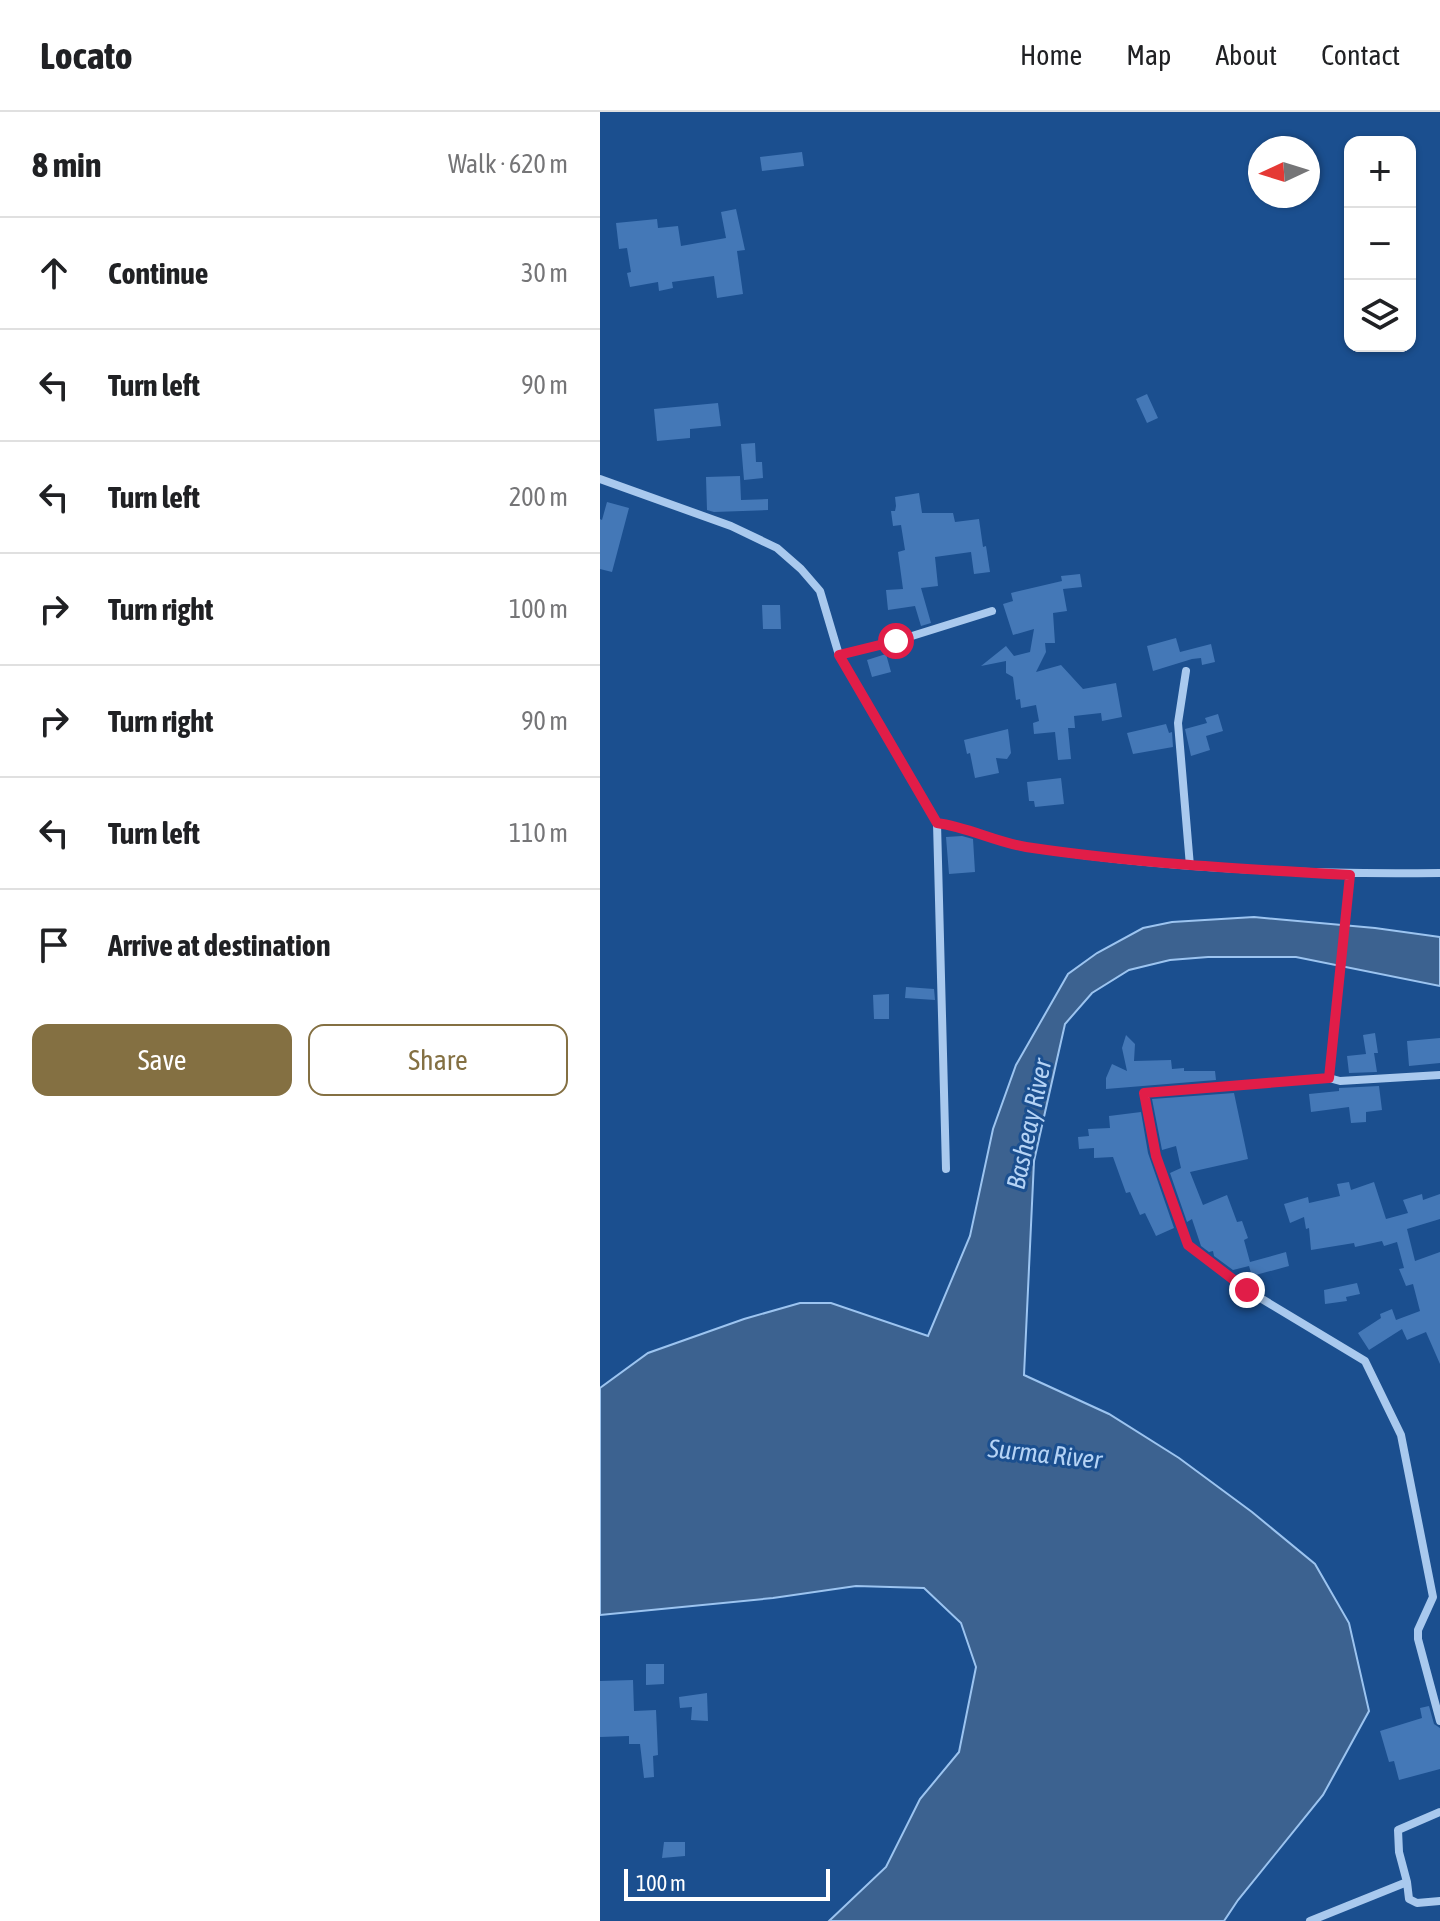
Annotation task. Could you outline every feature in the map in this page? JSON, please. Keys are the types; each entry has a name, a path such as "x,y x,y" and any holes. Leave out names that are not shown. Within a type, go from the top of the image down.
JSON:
{"street":[{"path":"600,479 731,526 777,548 820,591 839,655 937,823 946,1169"},
{"path":"839,655 992,611"},
{"path":"1186,671 1178,723 1190,866"},
{"path":"937,823 1022,846 1190,866 1350,875 1440,873"},
{"path":"1329,1078 1350,875"},
{"path":"1440,1075 1340,1081 1329,1078 1144,1093 1156,1156 1188,1245 1247,1290 1365,1361 1401,1435 1433,1597 1418,1630 1418,1639 1440,1721"},
{"path":"1440,1812 1398,1830 1408,1898 1417,1903 1440,1901"},
{"path":"1310,1921 1407,1882"}],"water":[{"path":"1254,917 1440,937 1440,986 1296,957 1208,957 1170,960 1129,970 1092,993 1065,1024 1034,1161 1024,1375 1109,1414 1179,1458 1315,1564 1349,1623 1369,1711 1323,1795 1224,1921 829,1921 886,1867 920,1799 959,1752 976,1667 961,1623 924,1588 856,1586 773,1598 600,1615 600,1388 648,1353 800,1303 831,1303 928,1336 970,1236 993,1129 1016,1065 1068,974 1097,953 1143,928 1172,922"}],"building":[{"path":"802,152 804,166 762,171 760,157"},
{"path":"736,209 745,250 737,251 743,294 717,298 714,276 672,282 673,288 659,291 658,282 630,287 627,248 619,249 616,223 657,219 658,228 678,226 681,246 726,238 721,212"},
{"path":"1147,394 1158,418 1147,423 1136,399"},
{"path":"718,403 721,426 690,429 690,438 657,441 654,409"},
{"path":"755,443 756,462 762,462 763,478 744,480 741,444"},
{"path":"740,476 741,500 768,499 768,510 707,510 706,477"},
{"path":"919,493 922,513 953,513 955,522 979,519 990,572 974,574 971,552 935,557 938,586 921,588 931,623 921,626 915,606 888,610 886,590 903,589 898,552 905,550 901,525 893,526 891,511 895,511 895,497"},
{"path":"607,502 629,508 612,572 600,569 600,519"},
{"path":"1080,574 1082,587 1063,589 1067,611 1053,613 1055,643 1045,643 1046,652 1036,672 1061,665 1083,689 1116,683 1122,717 1102,721 1101,713 1074,716 1075,728 1068,728 1071,759 1058,760 1055,732 1034,734 1033,723 1039,721 1036,705 1021,708 1020,699 1016,700 1013,677 1006,673 1006,661 981,666 1006,646 1014,656 1030,652 1034,629 1013,635 1003,604 1013,601 1011,593 1062,581 1061,576"},
{"path":"762,605 780,605 781,629 763,629"},
{"path":"1176,638 1180,652 1211,644 1215,662 1202,665 1201,658 1192,659 1153,671 1147,646"},
{"path":"886,654 891,672 872,677 867,660"},
{"path":"1218,714 1223,731 1206,736 1210,750 1191,756 1185,729 1207,723 1205,718"},
{"path":"1166,724 1169,733 1172,732 1173,747 1133,754 1127,733"},
{"path":"1008,729 1011,753 1007,759 996,758 999,773 975,778 964,740"},
{"path":"1061,778 1064,804 1035,807 1034,801 1029,801 1027,782"},
{"path":"946,837 973,839 975,872 949,874"},
{"path":"906,987 934,989 935,1000 905,998"},
{"path":"889,994 889,1019 874,1019 873,995"},
{"path":"1375,1033 1377,1072 1349,1073 1347,1056 1366,1054 1363,1035"},
{"path":"1126,1035 1135,1044 1134,1061 1171,1060 1172,1069 1215,1071 1216,1080 1106,1089 1106,1078 1112,1064 1127,1071 1122,1048"},
{"path":"1440,1038 1440,1063 1409,1066 1407,1041"},
{"path":"1379,1086 1382,1110 1366,1112 1366,1122 1351,1123 1349,1107 1311,1112 1309,1094 1339,1091 1339,1088"},
{"path":"1234,1093 1248,1159 1190,1172 1203,1205 1227,1195 1237,1222 1242,1221 1248,1238 1244,1240 1250,1262 1286,1252 1289,1266 1252,1276 1249,1266 1233,1270 1214,1256 1213,1251 1209,1252 1201,1246 1192,1219 1187,1222 1170,1173 1181,1168 1176,1146 1162,1150 1152,1099"},
{"path":"1141,1112 1148,1153 1174,1228 1156,1236 1145,1213 1140,1215 1130,1192 1126,1193 1113,1157 1094,1158 1094,1148 1079,1149 1078,1137 1089,1136 1088,1129 1110,1128 1109,1116"},
{"path":"1349,1182 1351,1190 1374,1182 1386,1219 1408,1213 1403,1200 1422,1194 1423,1200 1440,1194 1440,1219 1407,1229 1415,1261 1440,1252 1440,1364 1426,1332 1407,1340 1402,1329 1369,1350 1358,1333 1381,1318 1380,1314 1392,1309 1396,1320 1420,1311 1413,1284 1406,1286 1399,1269 1404,1268 1397,1242 1384,1246 1382,1241 1355,1247 1354,1243 1311,1250 1309,1228 1306,1229 1304,1217 1290,1223 1284,1204 1308,1197 1309,1203 1340,1196 1337,1184"},
{"path":"1357,1283 1360,1294 1346,1297 1347,1301 1325,1304 1324,1290"},
{"path":"646,1664 664,1664 664,1684 646,1685"},
{"path":"633,1680 634,1711 656,1710 658,1755 653,1756 654,1777 644,1778 640,1744 629,1744 629,1736 600,1737 600,1681"},
{"path":"707,1693 708,1721 691,1720 692,1707 680,1708 679,1697"},
{"path":"1429,1706 1434,1724 1440,1728 1440,1769 1399,1780 1394,1761 1389,1762 1380,1731 1422,1718 1420,1708"},
{"path":"664,1842 685,1842 685,1856 662,1858"}],"route":[{"path":"896,641 839,655 937,823 1022,846 1190,866 1350,875 1329,1078 1144,1093 1156,1156 1188,1245 1247,1290"}],"water label":[{"name":"Basheay River","path":"1029,1124"},
{"name":"Surma River","path":"1045,1454"}]}
